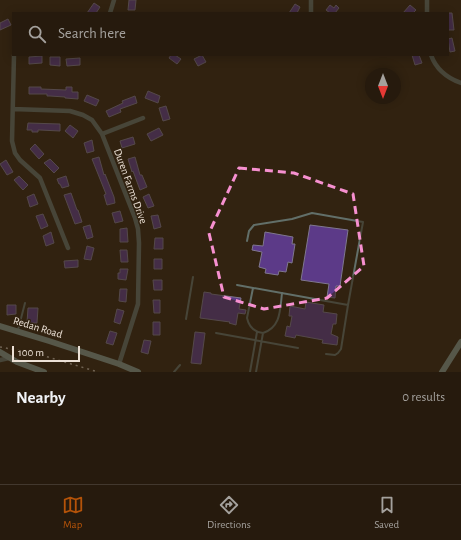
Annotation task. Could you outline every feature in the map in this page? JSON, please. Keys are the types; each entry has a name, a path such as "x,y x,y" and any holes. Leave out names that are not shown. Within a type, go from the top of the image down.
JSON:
{"main road":[{"name":"Redan Road","path":"0,326 119,364 138,372"},
{"path":"442,372 461,342"},
{"path":"0,352 24,365 44,372"}],"street":[{"path":"110,12 114,0"},
{"path":"311,0 311,12"},
{"path":"427,0 427,12"},
{"path":"14,56 12,141 15,152 20,160 40,178 68,248"},
{"path":"432,56 441,71 461,83"},
{"name":"Duren Farms Drive","path":"13,109 70,111 83,114 92,120 102,134 138,229 139,242 138,304 119,364"},
{"path":"102,134 144,118"},
{"path":"0,360 9,358"}],"lane":[{"path":"247,241 249,231 254,225 292,219 312,213 363,222 341,349 335,355 326,354"},
{"path":"186,319 193,277"},
{"path":"237,285 348,305"},
{"path":"253,288 247,318 251,326 257,332 264,333 273,328 277,322 282,293"},
{"path":"18,331 24,304"},
{"path":"250,372 257,332"},
{"path":"216,333 298,348"},
{"path":"256,372 264,333"},
{"path":"174,372 180,365"}],"highlighted area":[{"path":"239,168 294,173 353,194 364,266 327,298 264,309 224,297 209,233"}],"building":[{"path":"129,0 136,0 135,10 128,10"},
{"path":"94,3 100,7 97,12 88,12"},
{"path":"295,4 300,7 298,12 290,12"},
{"path":"330,5 334,8 336,5 339,8 336,12 329,12 326,10"},
{"path":"410,5 416,10 414,12 404,12"},
{"path":"449,13 452,13 454,30 449,30"},
{"path":"8,19 11,25 0,30 0,23"},
{"path":"452,38 455,51 450,52 449,39"},
{"path":"42,56 42,63 29,64 29,57"},
{"path":"170,56 176,56 181,59 177,64 169,58"},
{"path":"203,56 206,62 198,66 194,59"},
{"path":"412,56 419,56 422,63 415,65"},
{"path":"50,57 60,57 60,66 50,65"},
{"path":"80,58 80,65 67,66 66,59"},
{"path":"29,87 66,90 66,87 72,87 72,92 78,92 78,99 47,96 47,94 29,94"},
{"path":"148,91 160,96 158,103 145,98"},
{"path":"87,95 99,100 96,106 84,101"},
{"path":"135,96 137,103 120,109 121,112 109,117 106,111 123,103 122,101"},
{"path":"166,106 170,119 163,121 159,108"},
{"path":"28,123 60,124 60,131 38,130 38,132 32,132 32,130 27,130"},
{"path":"70,125 78,131 73,138 65,131"},
{"path":"159,128 163,135 151,141 147,134"},
{"path":"133,137 135,144 122,148 120,141"},
{"path":"92,140 94,151 87,153 84,143"},
{"path":"35,144 44,154 39,159 30,149"},
{"path":"99,157 115,203 107,205 104,195 106,194 92,159"},
{"path":"135,157 140,175 142,175 147,187 140,190 128,159"},
{"path":"50,159 59,168 54,173 44,163"},
{"path":"6,160 13,172 7,175 0,164"},
{"path":"19,176 28,185 23,190 14,180"},
{"path":"66,176 69,186 62,188 57,179"},
{"path":"71,193 82,222 75,224 64,195"},
{"path":"34,194 38,204 30,207 27,197"},
{"path":"149,194 154,206 148,208 143,197"},
{"path":"120,211 123,221 115,223 112,213"},
{"path":"43,214 48,226 41,229 36,216"},
{"path":"158,215 161,227 154,229 151,216"},
{"path":"90,225 93,237 87,239 83,227"},
{"path":"310,225 348,230 340,286 336,286 335,298 327,297 329,284 301,280"},
{"path":"127,228 128,242 120,242 120,229"},
{"path":"51,232 54,243 46,246 43,236"},
{"path":"265,232 293,237 292,244 295,244 292,263 288,262 286,272 279,271 278,275 265,273 266,269 259,267 262,252 252,250 253,245 263,246"},
{"path":"155,238 163,238 163,249 154,249"},
{"path":"87,246 94,248 91,260 84,259"},
{"path":"120,250 127,250 128,262 121,262"},
{"path":"154,259 162,259 162,269 154,269"},
{"path":"78,260 78,267 65,268 64,261"},
{"path":"120,269 128,269 126,280 118,279"},
{"path":"153,280 162,280 162,290 154,290"},
{"path":"120,289 127,289 126,302 119,301"},
{"path":"204,292 241,298 239,309 246,310 245,314 238,313 236,325 229,323 230,322 200,318"},
{"path":"153,300 160,300 160,313 154,313"},
{"path":"306,302 324,305 323,312 337,314 336,324 333,324 331,334 338,337 337,345 322,343 323,340 296,335 295,338 285,336 287,326 290,327 292,316 289,316 290,306 305,309"},
{"path":"7,305 16,305 16,314 7,315"},
{"path":"28,308 38,308 37,323 27,323"},
{"path":"117,309 124,311 120,324 114,322"},
{"path":"153,322 160,322 160,335 153,335"},
{"path":"110,331 117,333 113,345 106,343"},
{"path":"195,332 205,333 201,364 191,363"},
{"path":"144,340 151,341 148,354 141,352"}],"railway":[{"path":"0,347 38,354 98,372"}]}
